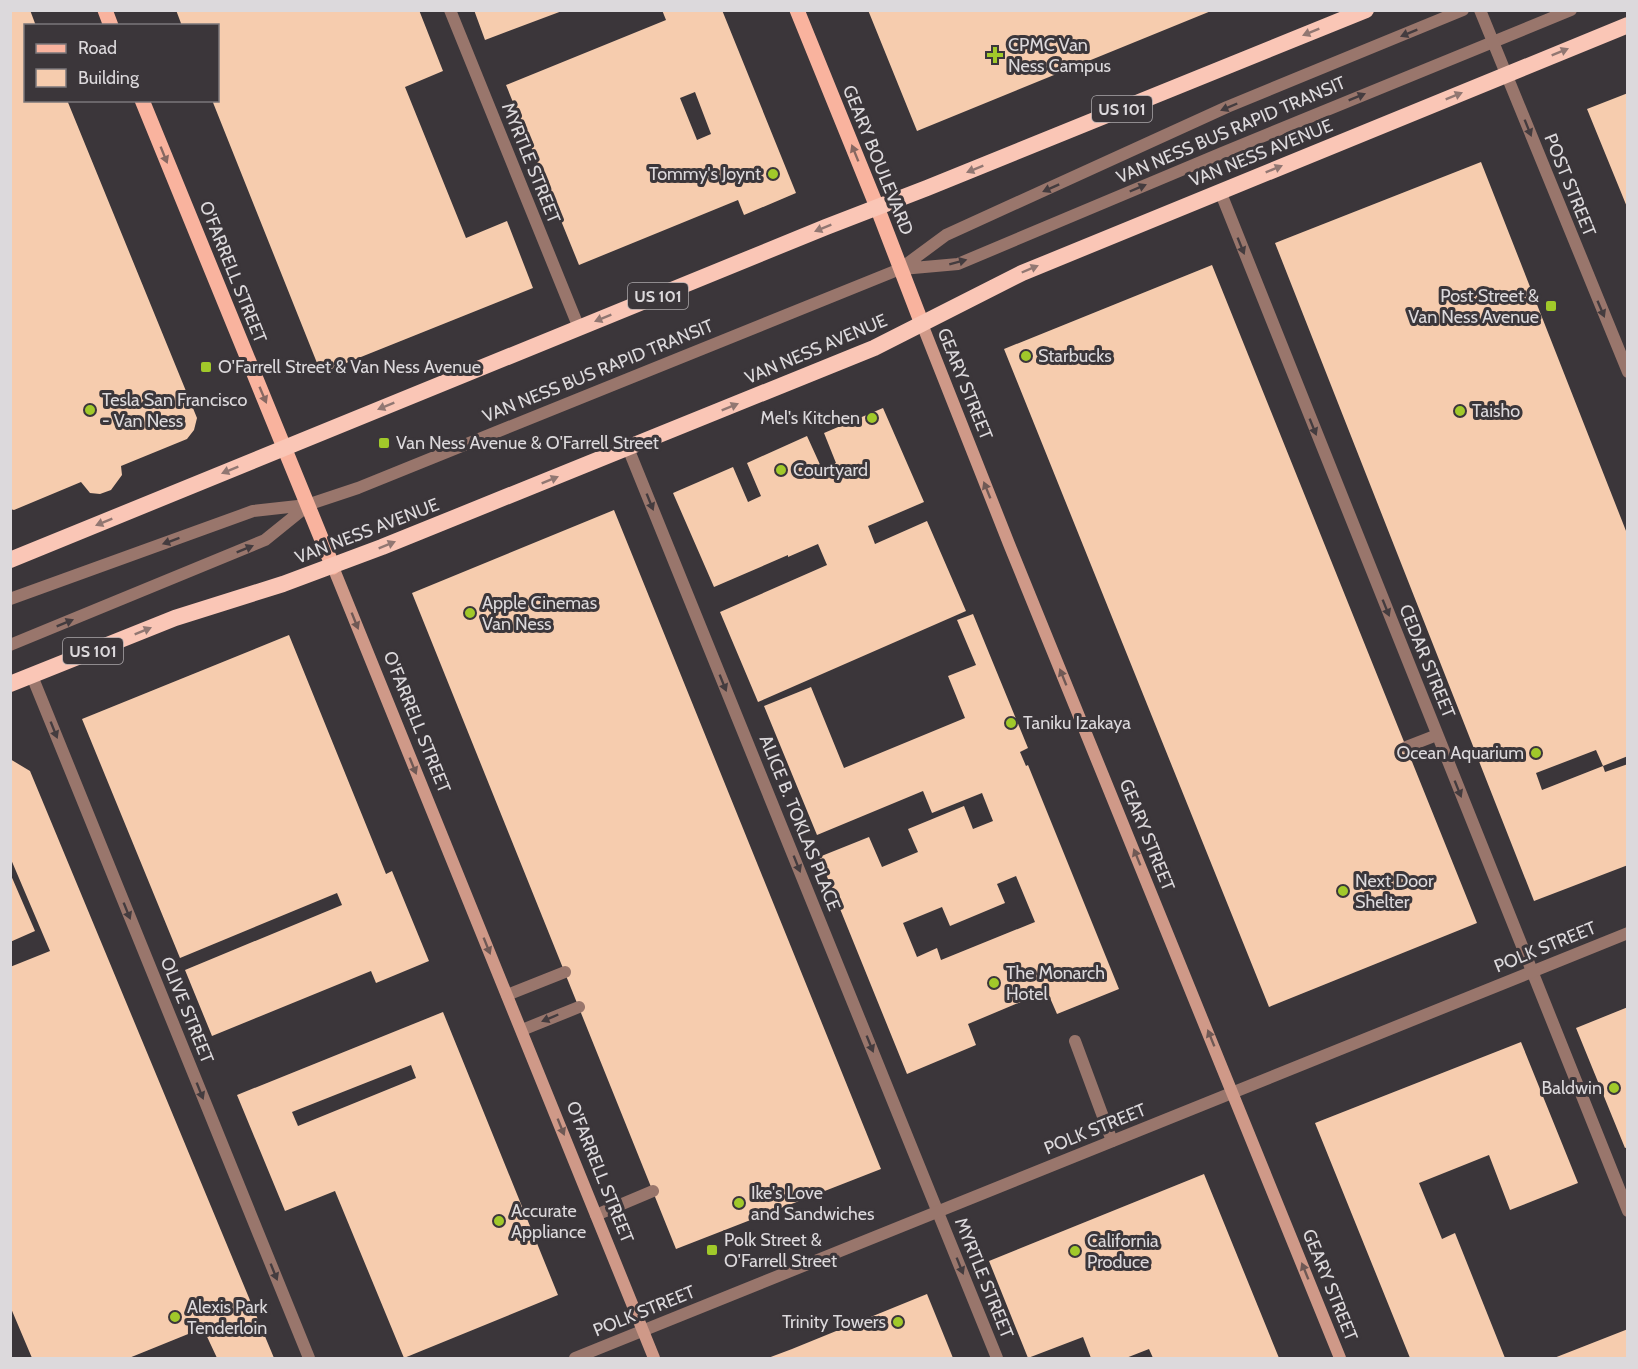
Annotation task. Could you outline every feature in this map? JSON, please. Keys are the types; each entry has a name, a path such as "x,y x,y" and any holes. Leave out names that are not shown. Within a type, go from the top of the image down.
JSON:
{"highway":[{"name":"US 101","path":"10,560 815,231 1366,10"},
{"name":"VAN NESS AVENUE","path":"10,684 175,618 333,567 628,448 863,352 1022,273 1628,25"}],"main road":[{"name":"GEARY BOULEVARD","path":"797,10 922,324"},
{"name":"O'FARRELL STREET","path":"143,102 654,1359"},
{"name":"GEARY STREET","path":"922,324 1340,1359"}],"street":[{"name":"MYRTLE STREET","path":"450,10 579,328"},
{"name":"VAN NESS BUS RAPID TRANSIT","path":"10,599 253,511 308,505 394,473 900,269 946,235 1227,107 1463,10"},
{"name":"POST STREET","path":"1480,10 1628,372"},
{"name":"VAN NESS BUS RAPID TRANSIT","path":"900,269 958,264 1571,10"},
{"name":"CEDAR STREET","path":"1220,191 1628,1211"},
{"name":"ALICE B. TOKLAS PLACE","path":"628,448 938,1211"},
{"name":"VAN NESS BUS RAPID TRANSIT","path":"10,645 265,540 308,505"},
{"name":"OLIVE STREET","path":"32,676 309,1359"},
{"path":"1406,747 1437,735"},
{"name":"POLK STREET","path":"575,1359 1628,933"},
{"path":"507,995 565,972"},
{"path":"522,1030 579,1007"},
{"path":"1075,1041 1112,1141"},
{"path":"596,1215 653,1191"},
{"name":"MYRTLE STREET","path":"938,1211 998,1359"}],"building":[{"path":"10,10 30,10 35,24 24,24 24,102 68,102 197,418 194,430 187,439 121,466 122,475 111,490 100,494 90,493 81,482 14,510 10,509"},
{"path":"176,10 419,10 443,71 405,87 466,238 507,221 533,288 321,373 213,102 219,102 219,24 181,24"},
{"path":"474,10 562,10 562,11 485,40"},
{"path":"662,10 722,10 796,193 744,215 738,200 579,265 506,85 666,20","holes":["695,92 711,134 697,140 680,98"]},
{"name":"CPMC Van Ness Campus","path":"868,10 1211,10 1211,11 917,131"},
{"path":"1628,93 1628,207 1627,207 1587,109"},
{"path":"1481,162 1628,536 1628,756 1603,766 1605,772 1628,764 1628,865 1534,901 1275,243","holes":["1596,750 1603,766 1542,790 1536,773"]},
{"path":"1212,265 1477,923 1269,1007 1004,349"},
{"path":"883,408 924,502 868,526 875,544 927,521 966,611 758,702 720,612 827,565 818,544 714,587 673,493 733,467 748,502 761,496 747,463 807,436 822,469 836,463 824,433"},
{"path":"614,510 881,1169 676,1249 412,593"},
{"path":"973,614 1028,748 1020,752 1026,766 1028,765 1119,989 1057,1014 1047,991 968,1024 976,1045 907,1074 819,857 869,837 882,867 918,852 908,829 964,806 973,829 993,821 982,793 932,813 923,791 817,835 764,706 811,687 844,768 965,718 948,676 976,665 957,620","holes":["1016,876 1035,922 941,960 937,948 917,957 903,923 942,907 950,926 1005,903 997,884"]},
{"path":"289,635 386,874 392,871 429,961 376,983 371,971 212,1036 185,970 342,905 337,893 180,958 82,719"},
{"path":"10,759 30,771 274,1358 217,1358 203,1328 129,1358 32,1358 10,1306 10,967 50,951 10,857"},
{"path":"10,873 35,931 10,942"},
{"name":"Baldwin","path":"1628,1007 1628,1147 1625,1148 1576,1028"},
{"path":"443,1012 558,1295 404,1358 335,1191 285,1211 237,1095","holes":["411,1065 416,1078 298,1126 292,1112"]},
{"path":"1521,1042 1578,1183 1510,1210 1489,1155 1419,1183 1442,1239 1455,1233 1505,1358 1410,1358 1315,1123"},
{"path":"1204,1174 1279,1358 1153,1358 1149,1349 1126,1358 1091,1358 1083,1337 1028,1358 989,1261"},
{"name":"Trinity Towers","path":"927,1294 953,1358 768,1358 792,1349"},
{"path":"1628,1329 1628,1358 1554,1358"}],"place":[{"name":"CPMC Van Ness Campus","path":"995,55"},
{"name":"Tommy's Joynt","path":"773,174"},
{"name":"Post Street & Van Ness Avenue","path":"1551,306"},
{"name":"Starbucks","path":"1026,356"},
{"name":"O'Farrell Street & Van Ness Avenue","path":"206,367"},
{"name":"Tesla San Francisco - Van Ness","path":"90,410"},
{"name":"Taisho","path":"1460,411"},
{"name":"Mel's Kitchen","path":"872,418"},
{"name":"Van Ness Avenue & O'Farrell Street","path":"384,443"},
{"name":"Courtyard","path":"781,470"},
{"name":"Apple Cinemas Van Ness","path":"470,613"},
{"name":"Taniku Izakaya","path":"1011,723"},
{"name":"Ocean Aquarium","path":"1536,753"},
{"name":"Next Door Shelter","path":"1343,891"},
{"name":"The Monarch Hotel","path":"994,983"},
{"name":"Baldwin","path":"1614,1088"},
{"name":"Ike's Love and Sandwiches","path":"739,1203"},
{"name":"Accurate Appliance","path":"499,1221"},
{"name":"Polk Street & O'Farrell Street","path":"712,1250"},
{"name":"California Produce","path":"1075,1251"},
{"name":"Alexis Park Tenderloin","path":"175,1317"},
{"name":"Trinity Towers","path":"898,1322"}]}
